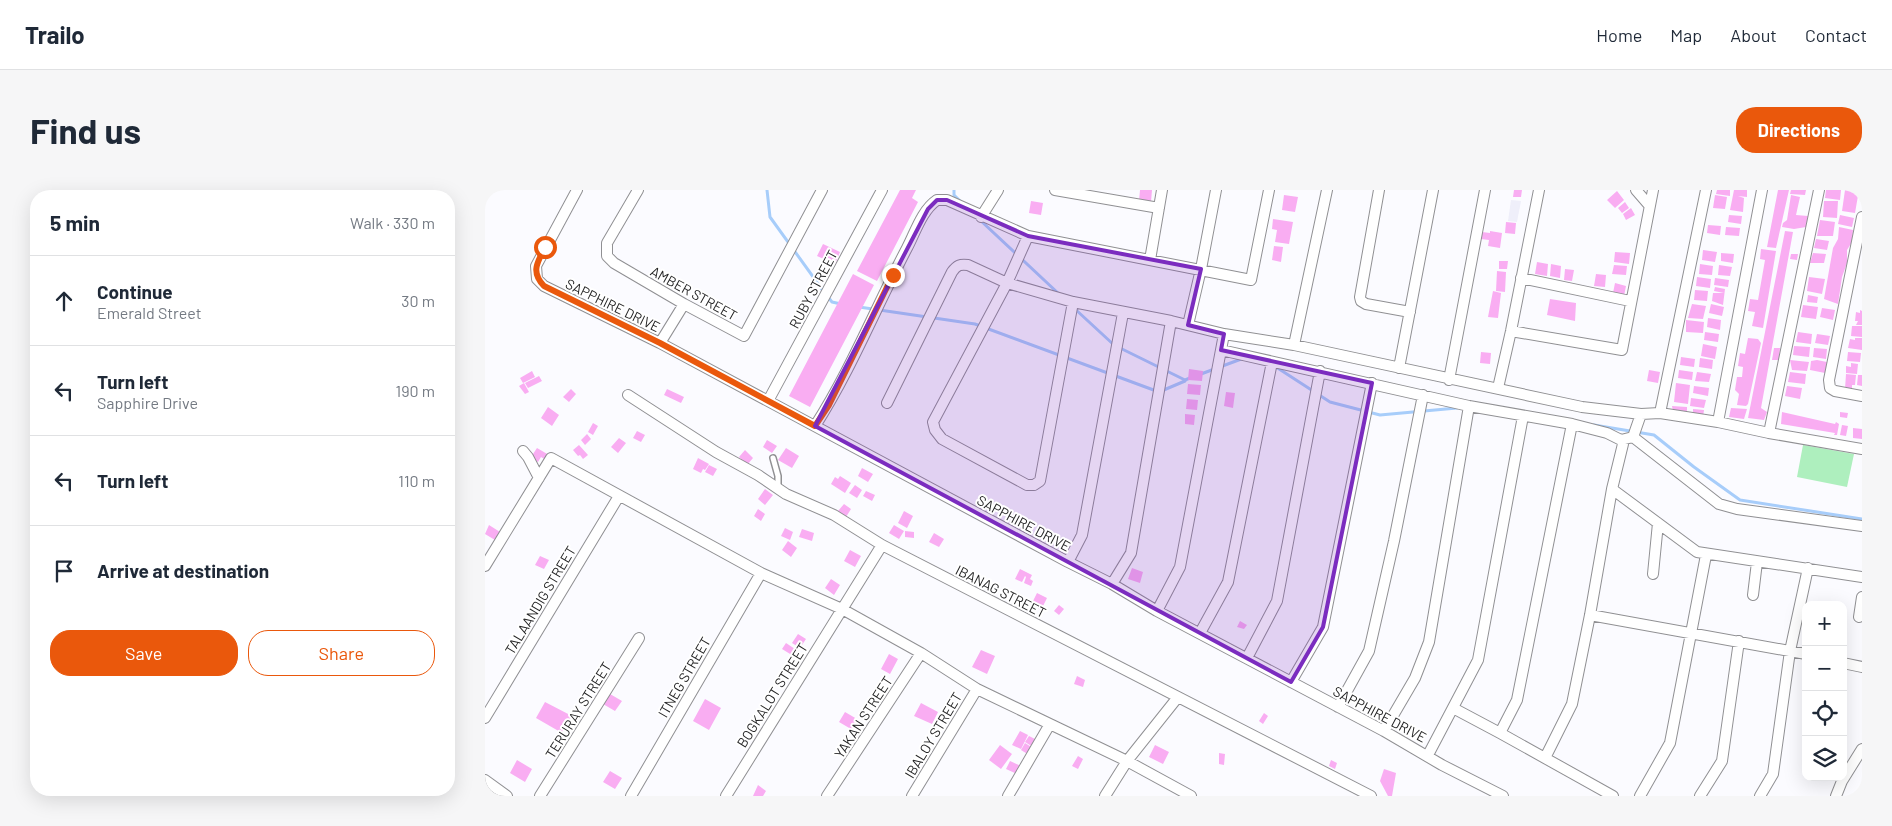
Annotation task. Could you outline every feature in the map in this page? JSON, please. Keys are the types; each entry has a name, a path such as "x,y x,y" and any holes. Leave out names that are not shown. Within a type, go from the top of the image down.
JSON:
{"street":[{"name":"SAPPHIRE DRIVE","path":"577,190 536,266 537,279 544,286 660,343 1112,584 1157,611 1503,796"},
{"name":"AMBER STREET","path":"638,190 607,243 607,256 614,263 683,304 743,336 822,190"},
{"name":"RUBY STREET","path":"768,401 882,190"},
{"path":"981,216 998,190"},
{"path":"1055,190 1159,208"},
{"path":"1150,260 1163,190"},
{"path":"1188,325 1216,190"},
{"path":"815,426 829,405 928,209 937,200 947,200 1028,236 1251,280 1269,190"},
{"path":"1294,346 1327,190"},
{"path":"1379,190 1360,297 1361,301 1366,304 1410,312"},
{"path":"1399,368 1433,190"},
{"path":"1449,380 1485,190"},
{"path":"1498,388 1539,190"},
{"path":"1636,190 1649,205"},
{"path":"1511,331 1622,350 1653,190"},
{"path":"1659,413 1706,190"},
{"path":"1718,422 1762,190"},
{"path":"1769,433 1819,190"},
{"path":"1862,217 1829,380 1830,388 1835,391 1862,396"},
{"path":"1028,236 1007,283 933,422 935,430 942,438 1027,485 1040,481 1073,302"},
{"path":"887,403 952,272 957,265 968,265 1007,283 1073,302 1223,334 1294,346 1582,407 1641,414 1659,413 1862,449"},
{"path":"1521,278 1630,301"},
{"path":"660,343 683,304"},
{"path":"1068,562 1082,535 1123,312"},
{"path":"1112,584 1131,553 1171,322"},
{"path":"1157,611 1180,567 1223,334"},
{"path":"1221,350 1469,406 1572,424 1607,433 1621,440 1633,437"},
{"path":"1200,633 1229,582 1272,362"},
{"path":"1247,658 1277,601 1320,371"},
{"path":"1291,682 1323,627 1372,383"},
{"name":"IBANAG STREET","path":"628,395 716,452 758,475 800,502 834,515 882,545 1371,796"},
{"path":"1338,707 1369,651 1423,395"},
{"path":"1384,731 1415,678 1429,642 1469,406"},
{"path":"1633,437 1641,414"},
{"path":"1428,756 1478,660 1523,416"},
{"path":"1501,733 1517,700 1572,424"},
{"path":"1633,437 1719,504 1737,510 1862,526"},
{"path":"1545,758 1572,704 1612,489 1623,444 1621,440"},
{"path":"523,451 539,478"},
{"path":"485,566 551,458 761,573 842,609 921,653 977,689 1127,761 1191,796"},
{"path":"1612,489 1697,552 1862,577"},
{"name":"TALAANDIG STREET","path":"485,718 619,496"},
{"path":"1653,574 1658,523"},
{"name":"BOGKALOT STREET","path":"726,796 882,545"},
{"path":"1639,796 1670,743 1690,633 1707,555"},
{"path":"1753,594 1757,562"},
{"path":"1760,796 1773,774 1790,651 1808,568"},
{"name":"ITNEG STREET","path":"631,796 761,573"},
{"path":"1859,617 1862,597"},
{"path":"1590,615 1802,653"},
{"name":"TERURAY STREET","path":"540,796 639,638"},
{"path":"1700,796 1722,761 1739,641"},
{"name":"YAKAN STREET","path":"827,796 921,653"},
{"path":"1847,664 1862,667"},
{"name":"IBALOY STREET","path":"912,796 977,689"},
{"path":"1105,796 1127,761 1178,697"},
{"path":"1453,708 1613,796"},
{"path":"1008,796 1050,724"},
{"path":"1836,796 1842,781 1862,749"},
{"path":"485,780 507,796"}],"lane":[{"path":"773,458 779,489"}],"highlighted area":[{"path":"937,200 947,200 1028,236 1201,269 1188,325 1224,334 1221,350 1372,383 1323,627 1291,682 815,426 928,209"}],"shaded area":[{"path":"1511,200 1521,201 1517,222 1508,221"}],"green space":[{"path":"1803,445 1854,454 1847,487 1797,477"}],"building":[{"path":"900,190 916,190 912,198 918,202 877,281 857,271"},
{"path":"1140,190 1152,190 1151,202 1139,201"},
{"path":"1514,190 1522,190 1521,197 1513,197"},
{"path":"1717,190 1730,190 1730,196 1716,194"},
{"path":"1734,190 1747,190 1747,197 1738,196 1744,198 1743,212 1730,210"},
{"path":"1778,190 1789,190 1776,248 1767,247"},
{"path":"1791,190 1806,190 1805,195 1790,194"},
{"path":"1826,190 1841,190 1840,200 1825,198"},
{"path":"1845,190 1859,190 1855,213 1842,211"},
{"path":"1617,191 1624,200 1615,208 1607,200"},
{"path":"1284,195 1298,197 1295,212 1282,210"},
{"path":"1715,195 1727,197 1725,209 1713,208"},
{"path":"1791,195 1800,197 1796,215 1808,216 1806,227 1794,229 1782,227 1783,223 1787,220"},
{"path":"1031,201 1043,203 1041,215 1029,213"},
{"path":"1824,201 1838,201 1837,218 1823,217"},
{"path":"1625,202 1629,208 1622,213 1618,208"},
{"path":"1631,208 1635,215 1626,220 1623,214"},
{"path":"1729,215 1742,216 1741,224 1728,222"},
{"path":"1840,215 1854,218 1852,227 1838,224"},
{"path":"1273,219 1293,222 1289,244 1275,242 1277,230 1272,229"},
{"path":"1820,220 1835,222 1833,236 1817,236"},
{"path":"1506,222 1516,223 1515,234 1505,233"},
{"path":"1708,225 1721,226 1720,235 1707,233"},
{"path":"1726,227 1740,228 1739,236 1725,235"},
{"path":"1839,227 1853,230 1852,242 1847,250 1847,263 1842,277 1838,304 1824,299 1833,248 1838,239"},
{"path":"1490,231 1502,233 1500,248 1488,246 1489,240 1481,239 1482,232 1490,233"},
{"path":"1785,231 1793,232 1761,408 1767,412 1764,420 1748,418"},
{"path":"1816,239 1829,241 1827,250 1814,248"},
{"path":"823,244 840,252 835,264 817,256"},
{"path":"1274,246 1283,247 1281,262 1272,260"},
{"path":"1761,249 1776,251 1763,328 1752,326 1755,312 1748,311 1750,299 1758,300 1765,260 1760,259"},
{"path":"1703,250 1717,252 1715,262 1702,260"},
{"path":"1615,252 1630,253 1629,264 1614,262"},
{"path":"1721,253 1734,254 1733,263 1721,261"},
{"path":"1813,253 1826,254 1824,263 1810,263"},
{"path":"1791,254 1798,254 1797,260 1790,259"},
{"path":"1499,261 1508,261 1507,269 1499,269"},
{"path":"1537,262 1548,264 1547,276 1535,274"},
{"path":"1551,264 1561,266 1560,278 1550,276"},
{"path":"1700,264 1713,266 1712,275 1699,274"},
{"path":"1614,265 1627,266 1626,275 1612,274"},
{"path":"1719,265 1732,267 1730,276 1718,275"},
{"path":"1565,269 1574,270 1572,281 1564,280"},
{"path":"1497,271 1506,272 1505,292 1496,291"},
{"path":"853,274 874,285 810,407 789,396"},
{"path":"1596,274 1606,275 1605,287 1594,286"},
{"path":"1697,277 1711,279 1710,288 1696,286"},
{"path":"1809,277 1825,279 1822,294 1807,291"},
{"path":"1715,278 1729,280 1728,287 1714,285"},
{"path":"1615,283 1626,286 1624,296 1613,293"},
{"path":"1715,287 1725,289 1723,305 1712,301 1713,293 1724,293 1714,291"},
{"path":"1695,290 1708,291 1707,301 1694,300"},
{"path":"1493,291 1501,293 1498,318 1488,317"},
{"path":"1808,295 1818,297 1817,303 1807,302"},
{"path":"1550,299 1576,303 1575,321 1547,315"},
{"path":"1692,304 1706,306 1703,319 1688,318"},
{"path":"1711,304 1724,307 1722,316 1709,313"},
{"path":"1803,305 1818,307 1816,319 1801,317"},
{"path":"1822,308 1835,310 1833,320 1820,317"},
{"path":"1860,310 1862,311 1862,325 1856,325 1858,321 1855,321 1856,312 1860,313"},
{"path":"1708,318 1721,320 1720,330 1707,327"},
{"path":"1686,320 1704,322 1703,333 1686,332"},
{"path":"1852,326 1862,326 1862,337 1851,336"},
{"path":"1705,332 1719,334 1718,342 1704,340"},
{"path":"1798,332 1812,334 1811,344 1796,342"},
{"path":"1817,334 1830,336 1828,345 1815,343"},
{"path":"1748,338 1758,339 1761,343 1746,406 1737,405 1739,394 1735,390 1737,377 1742,377 1743,367 1738,366 1740,353 1745,354"},
{"path":"1855,338 1862,338 1862,350 1848,348 1850,339 1855,340"},
{"path":"1703,344 1717,347 1715,359 1701,356"},
{"path":"1794,346 1810,347 1809,357 1793,355"},
{"path":"1774,348 1780,348 1779,360 1772,360"},
{"path":"1814,348 1827,349 1826,359 1813,357"},
{"path":"1481,352 1491,353 1490,364 1480,363"},
{"path":"1848,352 1861,353 1860,362 1847,361"},
{"path":"1681,357 1695,359 1694,367 1680,365"},
{"path":"1700,358 1713,360 1712,369 1699,367"},
{"path":"1790,360 1809,362 1807,371 1792,370"},
{"path":"1811,361 1827,362 1825,373 1810,370"},
{"path":"1851,363 1858,364 1857,374 1846,373 1846,366 1851,367"},
{"path":"1189,369 1203,371 1202,381 1188,380"},
{"path":"1649,370 1660,372 1658,383 1647,381"},
{"path":"1679,370 1693,372 1692,380 1678,378"},
{"path":"532,371 535,377 523,383 520,378"},
{"path":"1697,372 1711,374 1709,382 1695,381"},
{"path":"1790,372 1806,374 1805,384 1788,382"},
{"path":"1846,374 1856,375 1855,385 1852,385 1852,389 1845,389"},
{"path":"1858,375 1862,375 1862,386 1857,385"},
{"path":"539,376 542,381 528,388 525,383"},
{"path":"524,383 529,392 525,394 519,386"},
{"path":"1676,383 1690,385 1688,404 1674,402"},
{"path":"1188,384 1201,385 1200,395 1187,394"},
{"path":"1694,386 1709,388 1708,396 1693,393"},
{"path":"1787,386 1802,388 1800,399 1785,396"},
{"path":"571,389 576,394 569,402 563,397"},
{"path":"667,389 684,397 681,403 664,395"},
{"path":"1226,392 1235,393 1233,408 1224,406"},
{"path":"1691,398 1706,400 1704,408 1690,406"},
{"path":"1187,399 1198,400 1197,410 1186,409"},
{"path":"1672,406 1687,407 1687,412 1673,411"},
{"path":"548,407 559,415 552,426 541,418"},
{"path":"1731,408 1747,409 1744,419 1729,417"},
{"path":"1693,409 1704,410 1703,417 1693,416"},
{"path":"1782,412 1835,424 1836,422 1839,424 1837,435 1834,435 1835,433 1781,424"},
{"path":"1840,412 1848,413 1847,418 1840,417"},
{"path":"1185,414 1195,415 1194,425 1185,424"},
{"path":"593,423 598,426 593,435 588,432"},
{"path":"1842,425 1848,426 1846,436 1840,435"},
{"path":"1853,428 1862,429 1862,439 1853,438"},
{"path":"637,431 645,435 641,442 633,438"},
{"path":"587,434 591,439 585,445 581,440"},
{"path":"619,438 626,443 618,453 611,447"},
{"path":"767,440 777,446 772,453 763,447"},
{"path":"579,445 588,455 583,459 573,450"},
{"path":"537,448 549,455 546,460 541,457 538,462 531,457"},
{"path":"786,448 799,456 792,468 778,460"},
{"path":"745,450 753,458 747,465 739,457"},
{"path":"698,458 709,464 701,473 693,469"},
{"path":"709,465 717,469 713,476 705,472"},
{"path":"862,468 873,474 868,482 858,476"},
{"path":"840,476 851,483 845,493 831,484 835,477 838,479"},
{"path":"855,485 862,490 857,498 849,493"},
{"path":"765,489 773,495 765,505 758,499"},
{"path":"866,491 875,495 872,501 863,496"},
{"path":"844,504 851,509 846,517 838,511"},
{"path":"758,509 765,514 761,521 754,516"},
{"path":"904,511 913,516 907,528 898,523"},
{"path":"489,525 500,532 495,540 485,534"},
{"path":"894,525 904,531 899,539 889,533"},
{"path":"785,528 793,532 790,540 781,536"},
{"path":"802,529 814,533 812,541 799,537"},
{"path":"905,531 914,532 914,538 905,537"},
{"path":"934,533 944,539 939,547 929,542"},
{"path":"788,541 797,548 791,557 782,550"},
{"path":"850,550 861,556 855,567 844,561"},
{"path":"540,556 549,560 544,569 535,565"},
{"path":"1132,568 1143,572 1140,583 1128,579"},
{"path":"1020,569 1032,575 1030,579 1033,581 1031,586 1024,583 1025,576 1022,582 1015,579"},
{"path":"831,579 840,585 834,595 825,588"},
{"path":"1037,593 1047,598 1041,610 1031,605"},
{"path":"1059,605 1064,609 1059,615 1054,611"},
{"path":"1240,621 1247,625 1244,629 1237,627"},
{"path":"798,634 806,639 800,648 792,643"},
{"path":"786,643 798,651 795,657 782,649"},
{"path":"981,650 995,656 987,674 972,667"},
{"path":"889,654 898,659 890,674 881,669"},
{"path":"1077,676 1085,680 1083,687 1074,684"},
{"path":"610,694 622,701 615,711 603,704"},
{"path":"705,699 721,708 709,730 693,721"},
{"path":"545,702 572,716 562,733 536,718"},
{"path":"921,703 938,712 932,724 914,716"},
{"path":"845,712 857,719 851,729 839,722"},
{"path":"1264,713 1268,716 1263,724 1259,721"},
{"path":"1020,731 1028,735 1021,749 1012,745"},
{"path":"1029,736 1037,740 1033,747 1025,742"},
{"path":"1025,743 1033,748 1029,755 1021,750"},
{"path":"1000,745 1012,754 1001,769 989,760"},
{"path":"1155,745 1169,752 1163,764 1149,757"},
{"path":"1219,753 1225,754 1224,765 1219,764"},
{"path":"1078,756 1083,759 1078,769 1072,766"},
{"path":"517,760 532,769 525,782 510,773"},
{"path":"1331,760 1337,763 1335,769 1329,766"},
{"path":"1010,761 1021,766 1017,774 1006,769"},
{"path":"1384,769 1396,773 1392,796 1388,796 1380,781"},
{"path":"610,771 622,778 615,789 603,782"},
{"path":"758,785 766,791 763,796 753,796"}],"waterway":[{"path":"767,190 770,217 824,292"},
{"path":"954,190 954,195 961,202"},
{"path":"980,220 1059,294"},
{"path":"828,297 832,302 841,304"},
{"path":"859,307 975,324 1159,392 1185,381"},
{"path":"1075,309 1114,345"},
{"path":"1120,348 1185,380 1190,378"},
{"path":"1201,374 1244,358"},
{"path":"1276,367 1330,402 1380,415 1457,408"},
{"path":"1594,425 1654,435 1740,500 1862,519"}],"route":[{"path":"545,247 536,266 537,279 544,286 660,343 815,426 829,405 893,275"}]}
